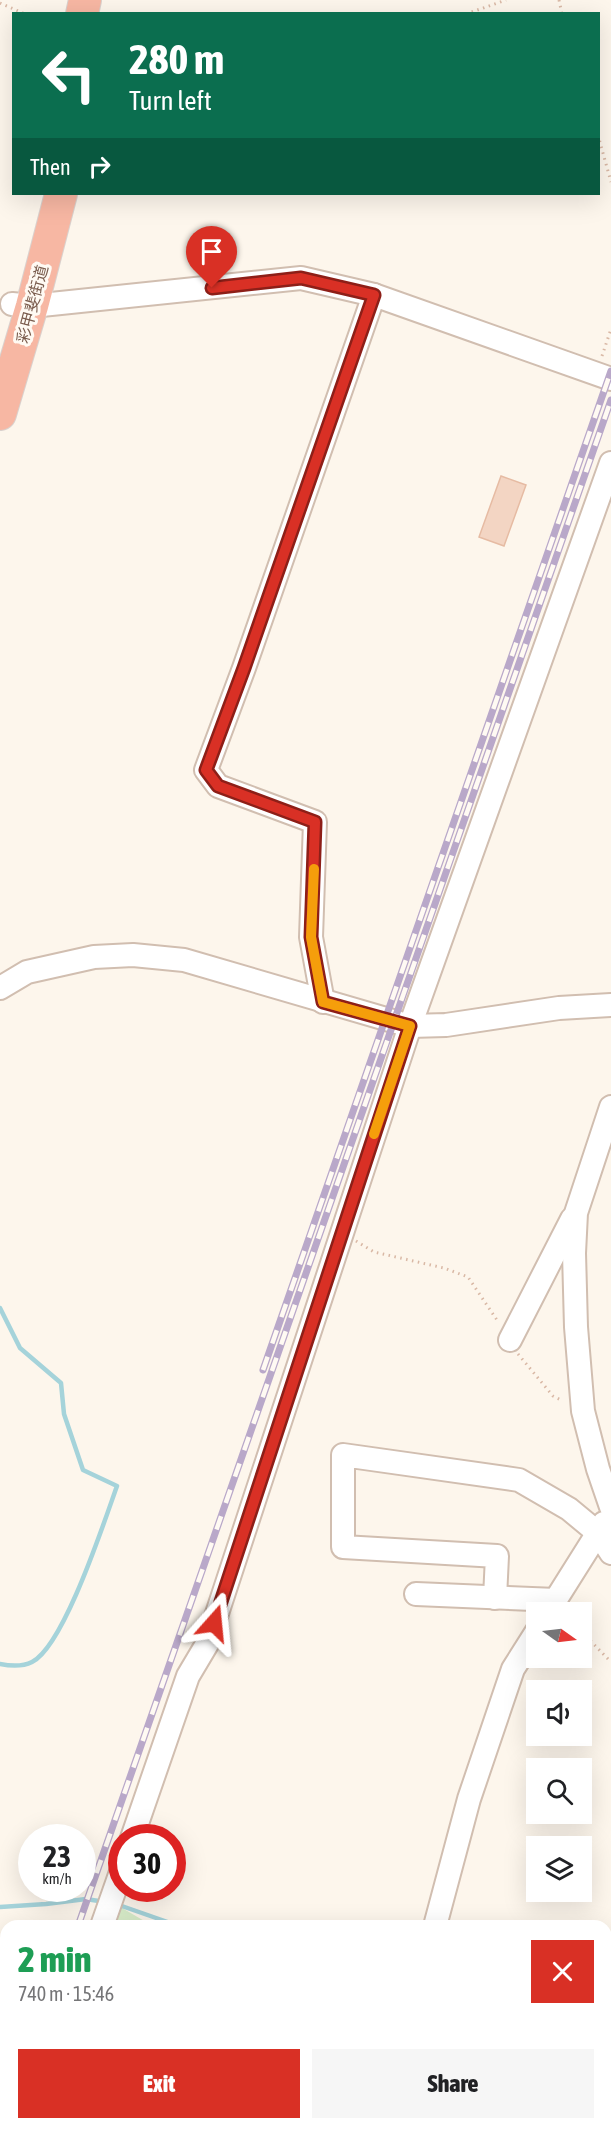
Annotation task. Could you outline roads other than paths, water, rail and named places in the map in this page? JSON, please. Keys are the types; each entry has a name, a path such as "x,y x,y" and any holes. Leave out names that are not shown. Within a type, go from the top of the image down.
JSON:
{"highway":[{"name":"彩甲斐街道","path":"0,414 22,305 40,195"},
{"name":"彩甲斐街道","path":"0,345 22,305 61,195"}],"street":[{"path":"22,305 301,278 374,295 603,376"},
{"path":"323,1002 311,937 315,822 218,786 206,770 244,668 374,295"},
{"path":"137,1824 188,1676 207,1644 410,1026 611,463"},
{"path":"0,988 27,972 94,957 133,955 184,960 410,1026 446,1025 559,1008 611,1005"},
{"path":"510,1340 576,1213 611,1107"},
{"path":"576,1213 574,1274 583,1411 598,1469 611,1507"},
{"path":"495,1598 497,1556 343,1547 343,1455 519,1480 569,1509 597,1533 611,1552"},
{"path":"554,1602 611,1512"},
{"path":"416,1594 495,1598 526,1602"},
{"path":"437,1920 469,1798 513,1669 526,1648"}],"waterway":[{"path":"0,1308 20,1348 61,1383 64,1414 83,1470 117,1486 82,1582 57,1633 44,1651 32,1662 16,1666 0,1664"},
{"path":"0,1907 86,1899 105,1902"},
{"path":"116,1904 162,1920"}],"railway":[{"path":"263,1370 611,371"},
{"path":"80,1920 611,400"}]}
